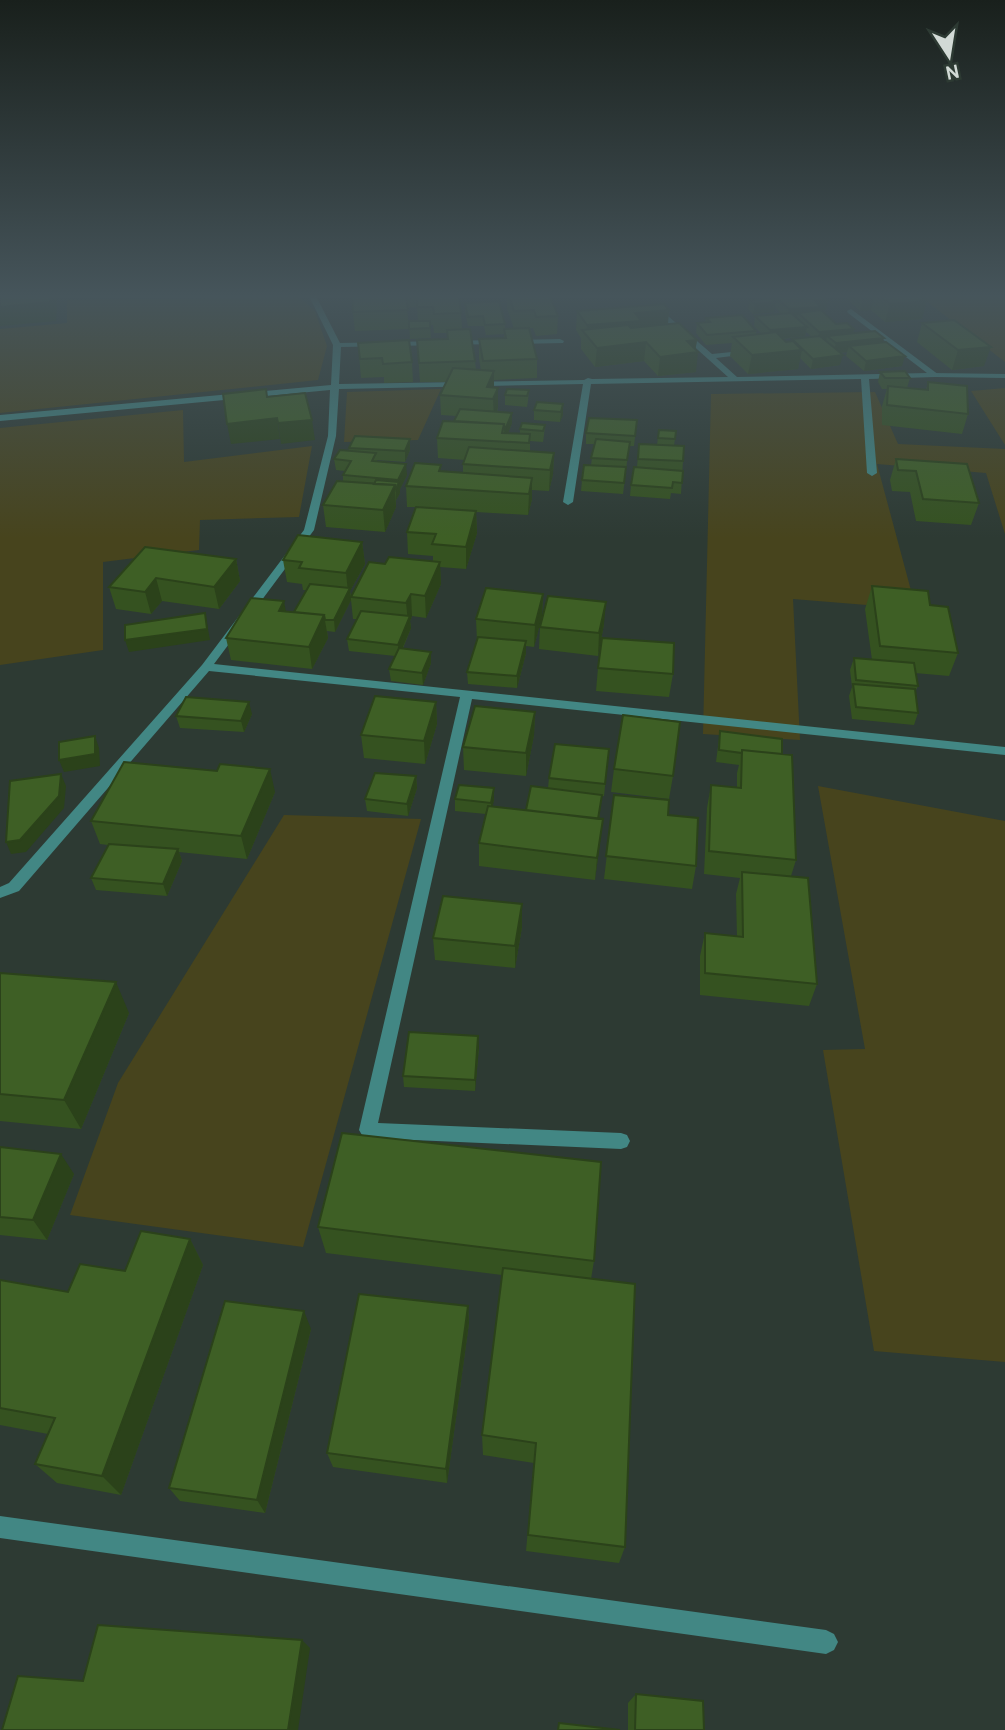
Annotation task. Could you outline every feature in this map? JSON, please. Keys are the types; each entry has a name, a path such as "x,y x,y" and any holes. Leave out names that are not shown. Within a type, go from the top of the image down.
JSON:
{"street":[{"path":"0,893 14,887 206,667 309,530 332,436 335,377"},
{"path":"0,418 334,387 817,377"},
{"path":"865,377 872,473"},
{"path":"568,502 588,380"},
{"path":"206,667 1005,751"},
{"path":"467,694 368,1130 621,1142"},
{"path":"0,1527 826,1642"}],"shaded area":[{"path":"0,377 319,377 318,380 0,413"},
{"path":"1005,388 1005,445 971,391"},
{"path":"441,389 418,440 344,442 347,392"},
{"path":"875,392 898,444 1005,449 1005,534 986,473 877,464 916,609 793,599 800,740 703,734 711,394"},
{"path":"183,410 184,462 312,446 299,517 200,520 199,550 103,562 103,650 0,665 0,428"},
{"path":"818,786 1005,821 1005,1362 874,1351 823,1050 865,1049"},
{"path":"284,815 421,819 303,1247 70,1215 118,1083"}],"building":[{"path":"449,377 491,377 487,387 498,388 493,399 440,395"},
{"path":"884,377 910,378 885,378"},
{"path":"928,382 967,386 968,414 887,405 888,386 928,390"},
{"path":"266,389 267,397 305,393 312,420 278,423 277,418 227,424 223,394"},
{"path":"507,389 529,390 527,396 505,395"},
{"path":"537,402 563,404 561,412 534,410"},
{"path":"460,409 512,413 505,430 504,424 454,421"},
{"path":"589,418 637,420 635,436 586,433"},
{"path":"443,421 504,424 502,433 530,434 529,443 437,438"},
{"path":"522,423 545,425 543,431 520,429"},
{"path":"659,430 676,431 675,439 658,438"},
{"path":"355,436 410,439 405,451 349,448"},
{"path":"596,439 630,442 627,460 591,458"},
{"path":"639,444 684,446 683,461 638,459"},
{"path":"469,447 554,453 550,470 463,464"},
{"path":"340,450 376,453 372,461 406,464 398,480 343,475 351,461 334,459"},
{"path":"896,459 967,464 979,503 923,499 916,471 898,470"},
{"path":"415,463 441,465 439,471 532,478 529,494 406,486"},
{"path":"584,465 626,467 624,483 582,480"},
{"path":"634,467 683,471 682,483 673,482 672,488 631,485"},
{"path":"376,480 399,482 396,489 395,485 374,484"},
{"path":"337,481 395,485 383,510 323,505"},
{"path":"416,507 476,511 466,547 432,544 436,534 407,532"},
{"path":"298,535 362,542 346,573 299,568 302,562 283,560"},
{"path":"145,547 236,559 214,587 156,578 145,592 109,587"},
{"path":"389,557 440,562 425,596 411,594 406,603 351,597 369,562 385,564"},
{"path":"310,584 350,588 334,620 325,620 324,615 294,612"},
{"path":"872,586 928,591 930,605 948,607 958,653 880,646"},
{"path":"486,588 543,594 535,625 476,619"},
{"path":"548,596 606,602 599,633 540,627"},
{"path":"251,598 284,601 279,611 324,615 309,647 226,638"},
{"path":"361,611 410,616 398,645 347,639"},
{"path":"205,613 207,629 125,640 125,625"},
{"path":"478,637 526,641 517,676 467,672"},
{"path":"602,638 674,643 673,674 598,668"},
{"path":"399,648 431,652 422,673 389,669"},
{"path":"854,658 914,663 918,686 856,680"},
{"path":"853,684 915,689 918,713 856,707"},
{"path":"375,696 436,702 424,741 361,735"},
{"path":"186,697 249,702 241,721 176,716"},
{"path":"475,706 535,712 526,753 463,747"},
{"path":"623,715 680,722 673,776 614,769"},
{"path":"720,731 782,739 782,754 719,750"},
{"path":"95,736 95,754 59,760 59,742"},
{"path":"555,744 609,749 605,784 549,778"},
{"path":"742,750 792,755 796,860 709,851 711,785 741,788"},
{"path":"124,762 217,771 220,764 270,769 241,836 91,821"},
{"path":"375,773 416,776 407,804 365,799"},
{"path":"61,774 59,796 20,840 6,842 10,781"},
{"path":"459,785 494,788 491,803 455,799"},
{"path":"531,786 602,795 598,819 526,810"},
{"path":"614,795 669,800 668,815 698,818 696,866 606,856"},
{"path":"488,806 603,819 597,858 479,843"},
{"path":"109,844 178,849 163,884 91,878"},
{"path":"742,872 808,878 817,984 705,973 705,933 743,937"},
{"path":"443,896 522,904 515,946 433,938"},
{"path":"0,973 116,982 64,1100 0,1094"},
{"path":"409,1032 478,1036 475,1080 403,1076"},
{"path":"342,1133 601,1162 594,1261 318,1227"},
{"path":"0,1147 61,1154 33,1220 0,1217"},
{"path":"141,1231 190,1239 102,1476 35,1464 55,1418 0,1408 0,1280 68,1292 80,1264 125,1271"},
{"path":"503,1268 635,1284 625,1547 528,1535 536,1443 482,1435"},
{"path":"359,1294 468,1306 446,1469 327,1453"},
{"path":"225,1301 304,1311 257,1500 169,1488"},
{"path":"98,1625 302,1640 288,1730 2,1730 18,1676 83,1681"},
{"path":"636,1694 703,1701 704,1730 635,1730"},
{"path":"559,1723 620,1730 558,1730"}]}
